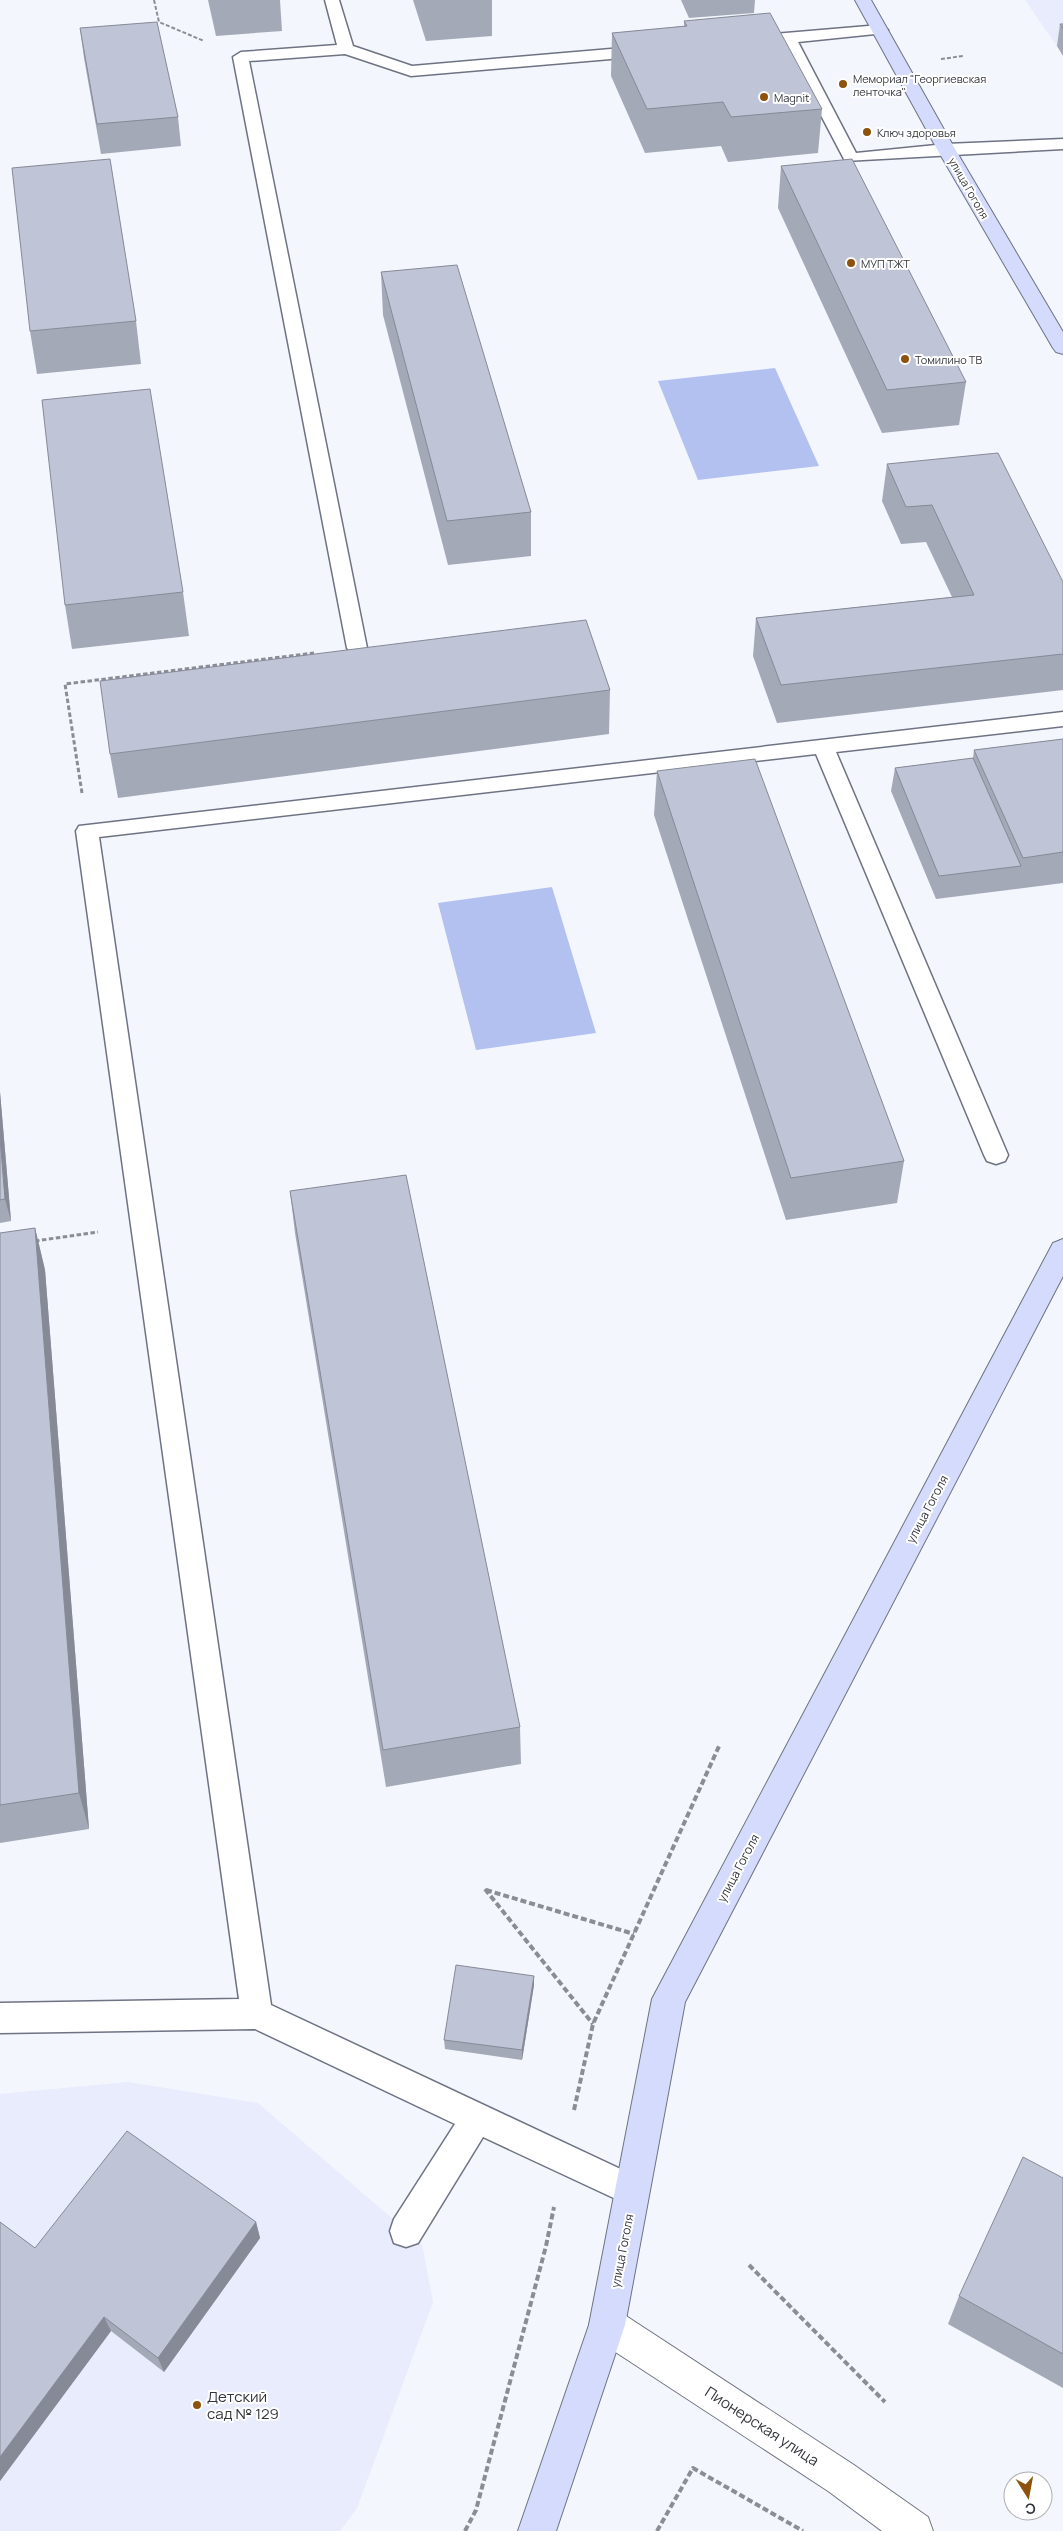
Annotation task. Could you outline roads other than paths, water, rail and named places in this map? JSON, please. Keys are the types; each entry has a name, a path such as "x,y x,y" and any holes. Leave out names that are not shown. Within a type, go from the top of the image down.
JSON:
{"street":[{"name":"улица Гоголя","path":"863,0 946,149 1063,348"},
{"name":"улица Гоголя","path":"537,2531 607,2325 669,1999 1063,1250"},
{"name":"Пионерская улица","path":"607,2325 841,2478 914,2531"}],"lane":[{"path":"332,0 346,49"},
{"path":"739,42 880,30"},
{"path":"788,38 851,158 946,149 1063,144"},
{"path":"357,648 241,57 346,49 411,71 659,49"},
{"path":"257,2014 88,831 1063,719"},
{"path":"823,746 996,1155"},
{"path":"0,2018 257,2014 633,2191"},
{"path":"406,2231 478,2118"}],"place":[{"name":"Мемориал \"Георгиевская ленточка\"","path":"843,84"},
{"name":"Magnit","path":"764,97"},
{"name":"Ключ здоровья","path":"867,132"},
{"name":"МУП ТЖТ","path":"851,263"},
{"name":"Томилино ТВ","path":"905,359"},
{"name":"Детский сад № 129","path":"197,2405"}]}
